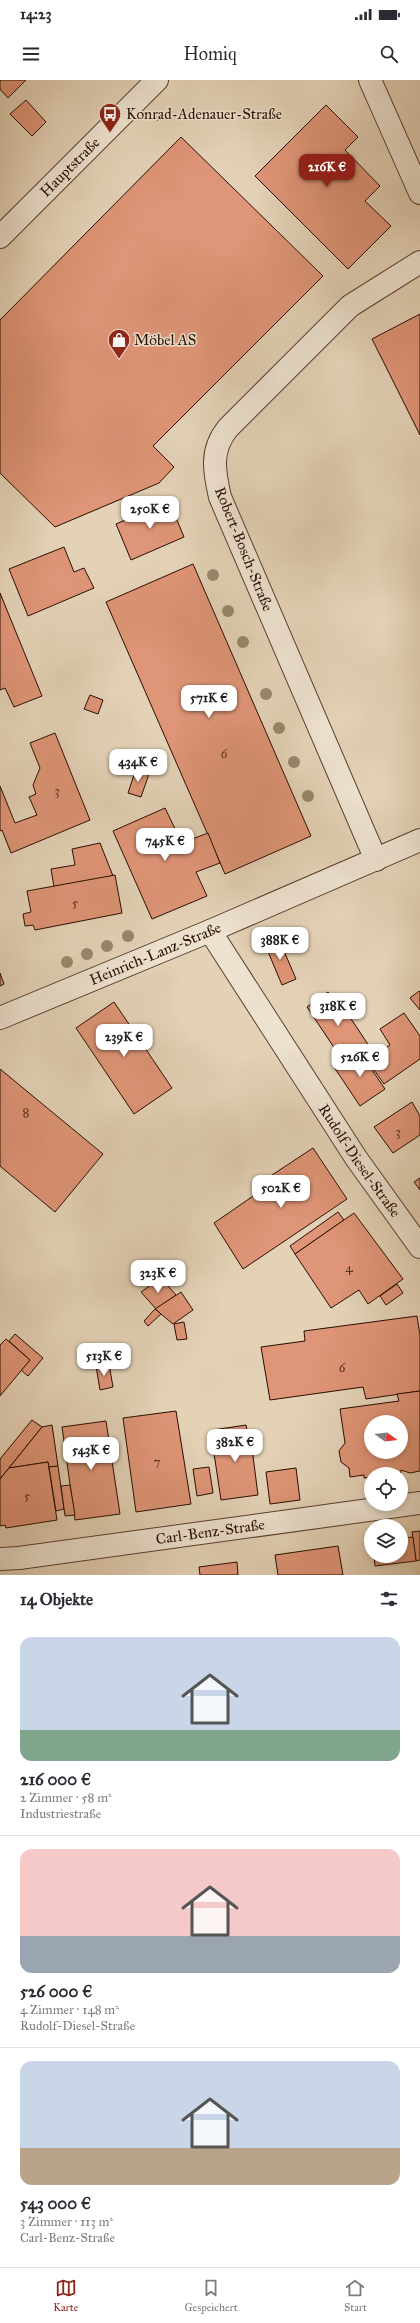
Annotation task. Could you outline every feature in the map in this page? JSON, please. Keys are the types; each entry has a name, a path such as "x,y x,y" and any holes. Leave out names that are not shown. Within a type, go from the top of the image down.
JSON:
{"street":[{"name":"Hauptstraße","path":"0,237 157,80"},
{"path":"370,80 420,193"},
{"name":"Robert-Bosch-Straße","path":"376,860 220,497 215,475 214,461 219,439 228,428 344,311 420,262"},
{"name":"Heinrich-Lanz-Straße","path":"0,1018 210,931 420,840"},
{"name":"Rudolf-Diesel-Straße","path":"210,931 356,1158 420,1247"},
{"name":"Carl-Benz-Straße","path":"0,1559 19,1558 420,1503"}],"building":[{"path":"0,80 26,80 8,98 0,89"},
{"path":"26,100 46,122 32,136 10,114"},
{"path":"326,105 358,137 345,150 380,186 365,201 391,226 348,269 255,176"},
{"name":"Möbel AS","path":"181,137 323,276 153,446 174,467 159,483 55,527 0,473 0,320"},
{"path":"420,314 420,435 372,339"},
{"path":"169,501 184,537 131,560 116,524"},
{"path":"64,547 74,572 84,568 94,588 28,616 9,569"},
{"path":"193,564 311,836 225,874 106,602"},
{"path":"0,593 42,696 14,707 5,688 0,690"},
{"path":"90,695 103,700 98,714 84,709"},
{"path":"55,733 90,820 11,853 2,830 0,831 0,786 15,823 37,815 29,797 36,794 33,785 40,768 30,743"},
{"path":"136,769 149,774 141,797 128,793"},
{"path":"165,808 182,843 208,833 220,863 196,872 207,896 152,919 113,831"},
{"path":"100,843 113,876 54,887 51,869 75,865 72,849"},
{"path":"115,875 122,913 35,930 33,925 25,926 23,914 31,912 27,891"},
{"path":"278,937 296,979 282,985 264,942"},
{"path":"0,973 4,984 0,986"},
{"path":"419,991 420,992 420,1010 410,998"},
{"path":"328,992 340,1011 344,1008 369,1046 343,1061 307,1007"},
{"path":"114,1002 172,1088 134,1114 76,1028"},
{"path":"404,1013 420,1036 420,1059 384,1084 367,1060 390,1045 380,1029"},
{"path":"359,1051 385,1089 360,1106 334,1067"},
{"path":"0,1069 103,1154 55,1212 0,1166"},
{"path":"412,1102 420,1116 420,1135 393,1153 374,1127"},
{"path":"313,1148 347,1199 243,1269 214,1223 272,1183 269,1177"},
{"path":"420,1178 420,1190 414,1182"},
{"path":"338,1212 344,1220 295,1254 290,1246"},
{"path":"354,1213 403,1279 368,1304 359,1290 331,1308 295,1254"},
{"path":"161,1278 176,1295 156,1309 141,1292"},
{"path":"397,1284 403,1293 386,1305 380,1296"},
{"path":"181,1292 193,1310 173,1324 155,1309"},
{"path":"155,1309 161,1314 148,1326 144,1321"},
{"path":"417,1316 420,1335 420,1391 366,1399 363,1387 270,1400 261,1347 305,1341 304,1331"},
{"path":"184,1322 187,1339 177,1340 174,1324"},
{"path":"15,1334 43,1358 28,1376 21,1370 30,1360 9,1341"},
{"path":"6,1339 30,1360 0,1396 0,1345"},
{"path":"109,1364 113,1387 100,1390 96,1366"},
{"path":"420,1391 420,1471 410,1473 408,1472 408,1467 364,1467 364,1475 350,1477 349,1468 341,1462 339,1451 345,1443 340,1409 399,1401 397,1394"},
{"path":"176,1411 191,1504 136,1512 123,1418"},
{"path":"32,1420 42,1427 0,1479 0,1459"},
{"path":"106,1421 120,1514 75,1520 62,1427"},
{"path":"52,1425 58,1466 49,1467 48,1462 9,1468 42,1427"},
{"path":"246,1425 248,1434 250,1433 258,1495 221,1500 212,1440 215,1439 213,1430"},
{"path":"48,1462 57,1520 6,1528 5,1525 0,1526 0,1479 9,1468"},
{"path":"58,1466 64,1509 56,1511 49,1467"},
{"path":"209,1467 213,1493 197,1496 193,1469"},
{"path":"296,1468 300,1500 270,1504 266,1472"},
{"path":"70,1485 75,1515 65,1516 61,1486"},
{"path":"420,1531 420,1560 416,1561 412,1532"},
{"path":"408,1537 413,1537 416,1561 408,1562"},
{"path":"338,1546 343,1575 278,1575 275,1555"},
{"path":"237,1562 238,1575 200,1575 199,1567"},
{"path":"375,1563 400,1563 375,1566"}],"place":[{"name":"Konrad-Adenauer-Straße","path":"110,134"},
{"name":"Möbel AS","path":"119,360"}]}
